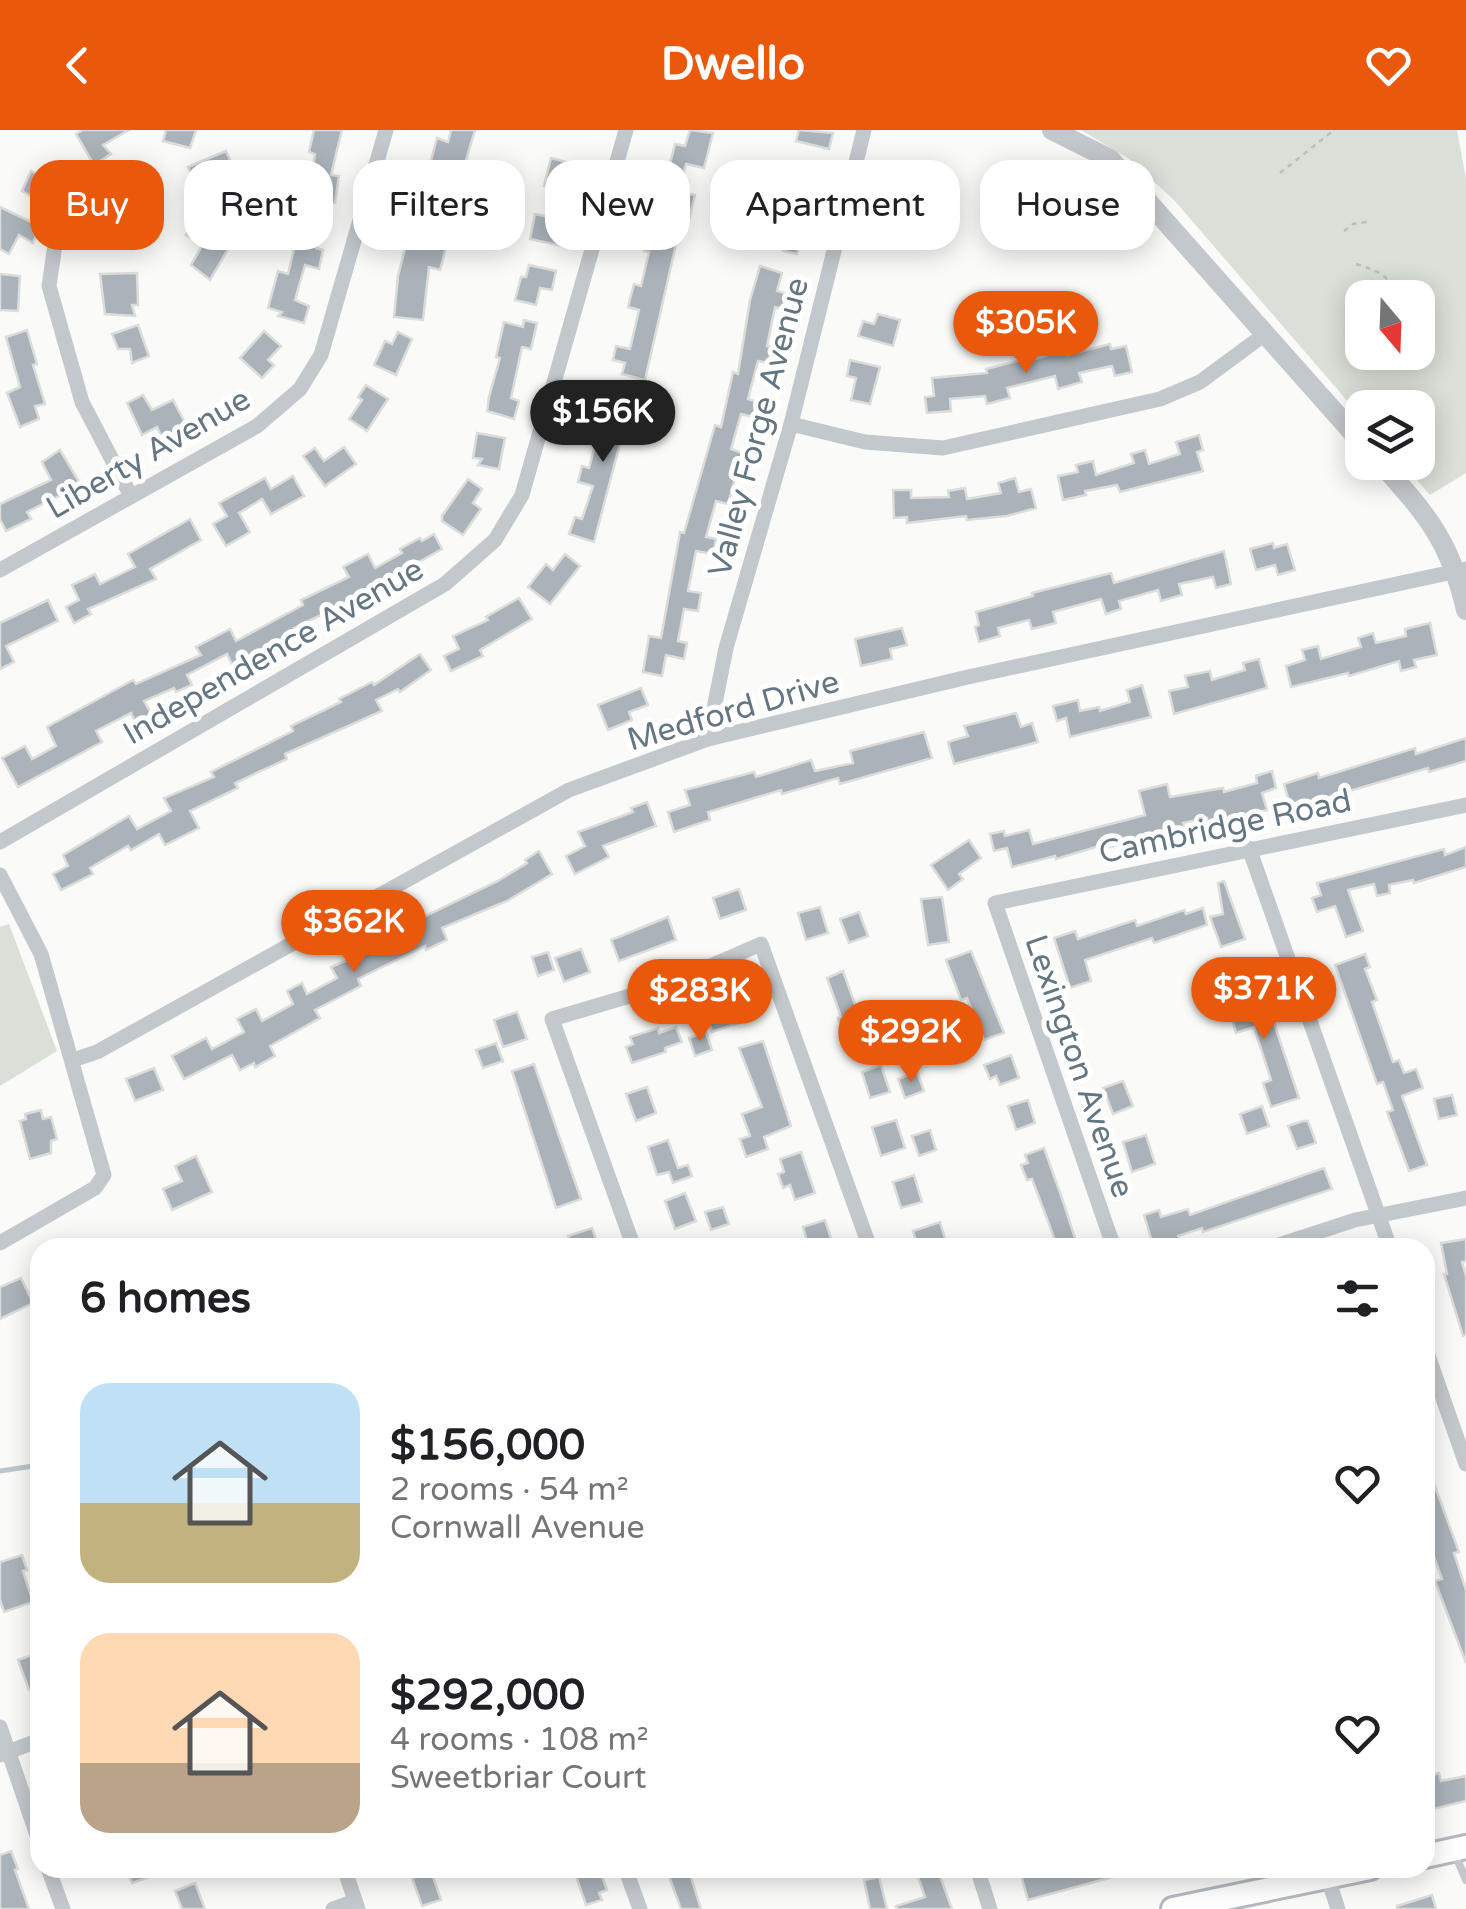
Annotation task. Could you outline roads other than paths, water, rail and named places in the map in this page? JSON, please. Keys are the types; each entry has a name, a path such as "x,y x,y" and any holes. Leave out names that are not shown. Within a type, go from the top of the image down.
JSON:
{"main road":[{"path":"1435,1854 1460,1848"},
{"path":"1172,1909 1300,1878"}],"street":[{"name":"Liberty Avenue","path":"0,570 257,426 300,389 321,356 386,130"},
{"name":"Independence Avenue","path":"0,842 445,584 495,540 522,495 626,130"},
{"name":"Valley Forge Avenue","path":"708,739 726,648 791,424 864,130"},
{"path":"1052,130 1110,159 1345,424"},
{"path":"53,250 49,286 82,402 131,496"},
{"path":"791,424 866,442 942,448 1160,399 1200,382 1265,334"},
{"path":"1396,480 1430,518 1462,570 1466,610"},
{"name":"Medford Drive","path":"74,1060 97,1052 569,790 708,739 987,672 1462,570"},
{"name":"Cambridge Road","path":"995,903 1466,805"},
{"path":"1250,848 1386,1238"},
{"path":"0,876 41,954 104,1175 95,1188 0,1243"},
{"name":"Lexington Avenue","path":"995,903 1111,1238"},
{"path":"630,1238 552,1019 667,985 761,944 866,1238"},
{"path":"1302,1238 1378,1214 1466,1198"},
{"path":"1435,1376 1466,1464"},
{"path":"0,1728 4,1753 30,1819"},
{"path":"4,1753 30,1744"},
{"path":"54,1878 63,1909"},
{"path":"333,1909 357,1905 348,1878"},
{"path":"629,1878 640,1909"},
{"path":"980,1878 990,1909"},
{"path":"1327,1878 1338,1909"}],"lane":[{"path":"1460,1848 1466,1880"}],"waterway":[{"path":"0,1471 30,1466"}]}
